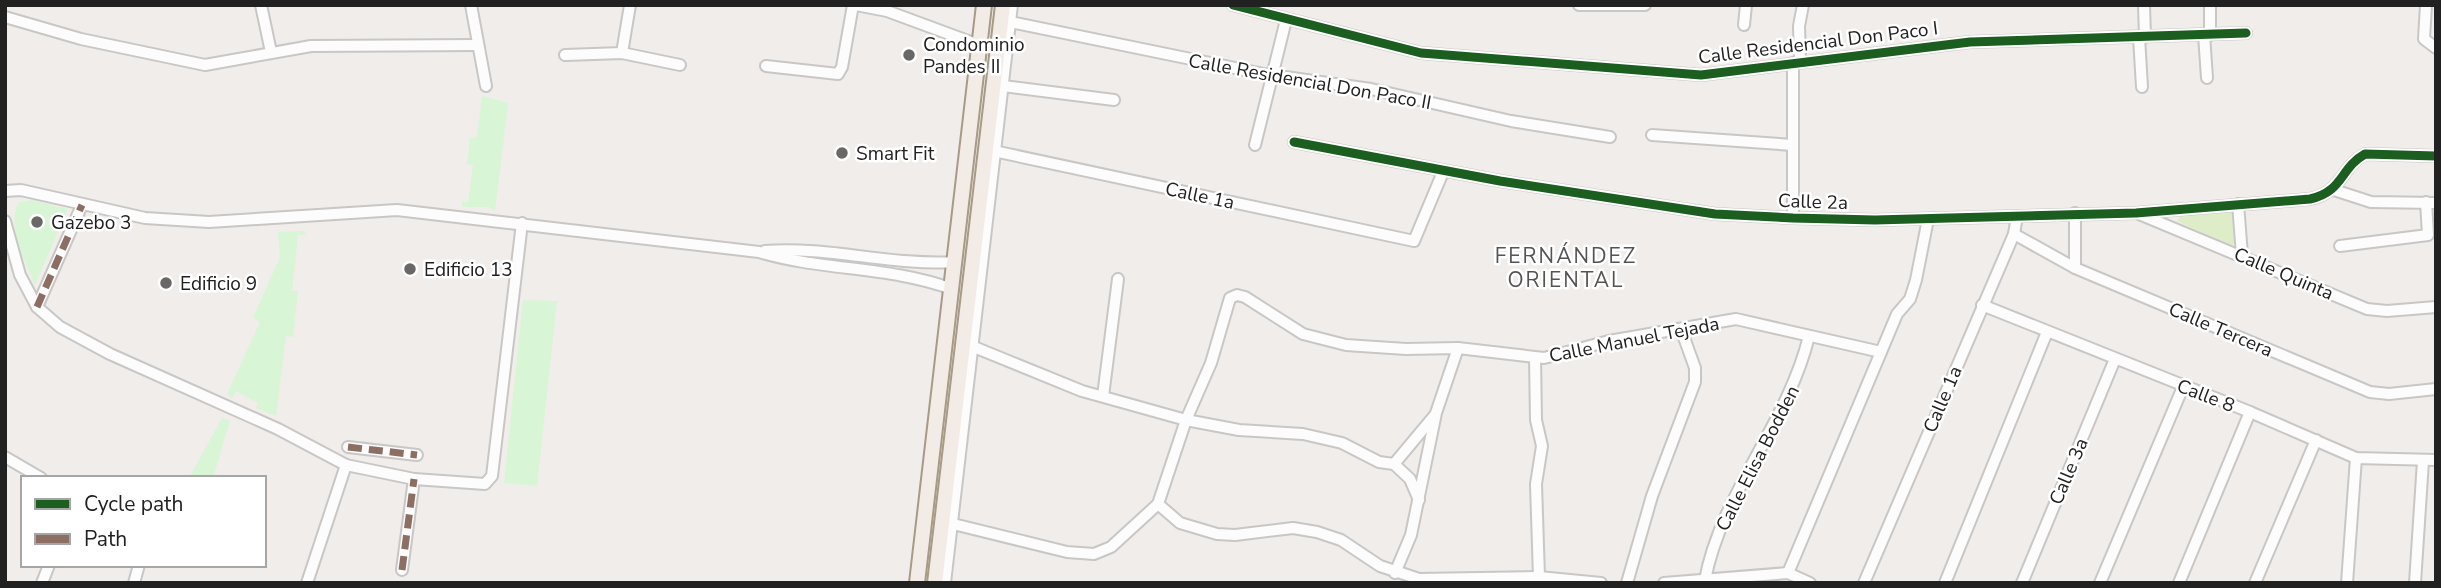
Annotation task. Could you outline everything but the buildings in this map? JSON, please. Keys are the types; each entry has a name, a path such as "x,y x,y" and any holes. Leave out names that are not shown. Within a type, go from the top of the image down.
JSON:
{"main road":[{"path":"917,583 984,5"},
{"path":"935,583 947,522 991,150 1003,5"}],"street":[{"path":"261,5 271,52"},
{"path":"471,5 486,86"},
{"path":"622,53 630,5"},
{"path":"766,66 838,74 842,68 854,5 887,11 979,45"},
{"path":"991,150 1003,86 1012,5"},
{"name":"Calle Residencial Don Paco I","path":"1233,5 1429,54 1701,75 1970,42 2245,33"},
{"path":"1579,5 1645,5"},
{"path":"1744,25 1746,5"},
{"path":"1793,218 1796,63 1803,5"},
{"path":"2142,87 2144,5"},
{"path":"2207,78 2210,5"},
{"path":"2426,5 2424,39 2436,48"},
{"path":"5,18 205,65 271,52 323,46 477,45"},
{"path":"1255,145 1286,20"},
{"name":"Calle Residencial Don Paco II","path":"1010,22 1273,74 1371,89 1511,121 1611,137"},
{"path":"565,55 622,53 680,65"},
{"path":"1003,86 1114,100"},
{"path":"1652,135 1793,145"},
{"name":"Calle 2a","path":"1294,142 1443,172 1715,214 1793,218 1928,219 2136,213 2310,199 2334,190"},
{"name":"Calle 1a","path":"991,150 1414,241 1443,172"},
{"path":"2340,246 2432,234 2431,203 2371,202 2334,190 2356,159 2365,154 2436,156"},
{"path":"5,191 21,190 145,218 209,222 397,210 759,252 793,262 921,278 952,289"},
{"path":"2238,204 2242,255"},
{"path":"37,307 82,205"},
{"path":"2075,213 2075,268"},
{"name":"Calle Quinta","path":"2136,213 2367,309 2387,311 2436,307"},
{"name":"Calle 1a","path":"1864,583 2014,234 2017,216"},
{"path":"1788,573 1897,314 1910,299 1928,219"},
{"path":"5,221 20,275 37,307 60,327 110,354 268,424 346,465 414,479 485,484 492,476 522,223"},
{"name":"Calle Tercera","path":"2014,234 2075,268 2370,392 2389,394 2436,389"},
{"path":"759,252 795,249 922,264 955,262"},
{"path":"793,262 795,249"},
{"path":"1102,396 1118,279"},
{"name":"Calle Manuel Tejada","path":"1186,420 1211,363 1230,299 1237,295 1245,297 1303,334 1346,345 1406,349 1458,348 1525,354 1535,358 1609,341 1743,319 1881,352"},
{"name":"Calle 8","path":"1982,305 2250,412 2356,458 2436,460"},
{"path":"1627,583 1653,496 1695,382 1695,368 1681,329"},
{"path":"1945,583 2047,332"},
{"name":"Calle Elisa Bodden","path":"1705,580 1713,545 1786,404 1802,365 1809,336"},
{"path":"968,345 1102,396 1186,420 1239,430 1303,434 1342,443 1380,462 1394,464 1410,479 1419,500"},
{"path":"1395,573 1411,535 1436,413 1458,348"},
{"path":"1535,358 1536,420 1542,446 1536,485 1539,577"},
{"name":"Calle 3a","path":"2022,583 2115,359"},
{"path":"2100,583 2183,387"},
{"path":"2179,583 2250,412"},
{"path":"1394,464 1436,413"},
{"path":"945,583 947,522 1067,552 1094,554 1111,547 1158,504 1186,420"},
{"path":"2255,583 2316,440"},
{"path":"348,447 416,455"},
{"path":"5,457 38,476"},
{"path":"2347,583 2356,458"},
{"path":"2415,583 2423,461"},
{"path":"307,583 346,465"},
{"path":"402,570 414,479"},
{"path":"1158,504 1180,523 1217,534 1235,535 1293,528 1317,533 1340,540 1395,573 1419,579 1539,577 1601,583"},
{"path":"1664,583 1788,573 1810,583"}],"green space":[{"path":"482,96 508,103 495,211 489,207 462,207 462,202 468,202 473,165 467,164 470,138 477,137"},
{"path":"32,200 68,209 35,285 18,244 14,222 19,202"},
{"path":"2233,210 2236,243 2231,246 2177,221 2182,214"},
{"path":"305,231 305,235 298,235 292,291 298,291 293,337 286,336 276,416 256,408 258,403 236,391 232,398 227,394 260,322 253,318 280,257 278,232"},
{"path":"523,300 557,301 537,486 504,483"},
{"path":"222,418 230,420 214,476 190,476"}],"marked path":[{"path":"37,307 82,205"},
{"path":"348,447 417,455"},
{"path":"402,570 414,479"}],"cycle path":[{"path":"1233,5 1421,53 1701,75 1970,42 2246,33"},
{"path":"1294,142 1500,181 1715,214 1875,220 2136,213 2310,199 2329,191 2365,154 2436,156"}],"place":[{"name":"Condominio Pandes II","path":"909,55"},
{"name":"Smart Fit","path":"842,153"},
{"name":"Gazebo 3","path":"37,222"},
{"name":"Edificio 13","path":"410,269"},
{"name":"Edificio 9","path":"166,283"}],"district":[{"name":"FERNÁNDEZ ORIENTAL","path":"1566,268"}]}
